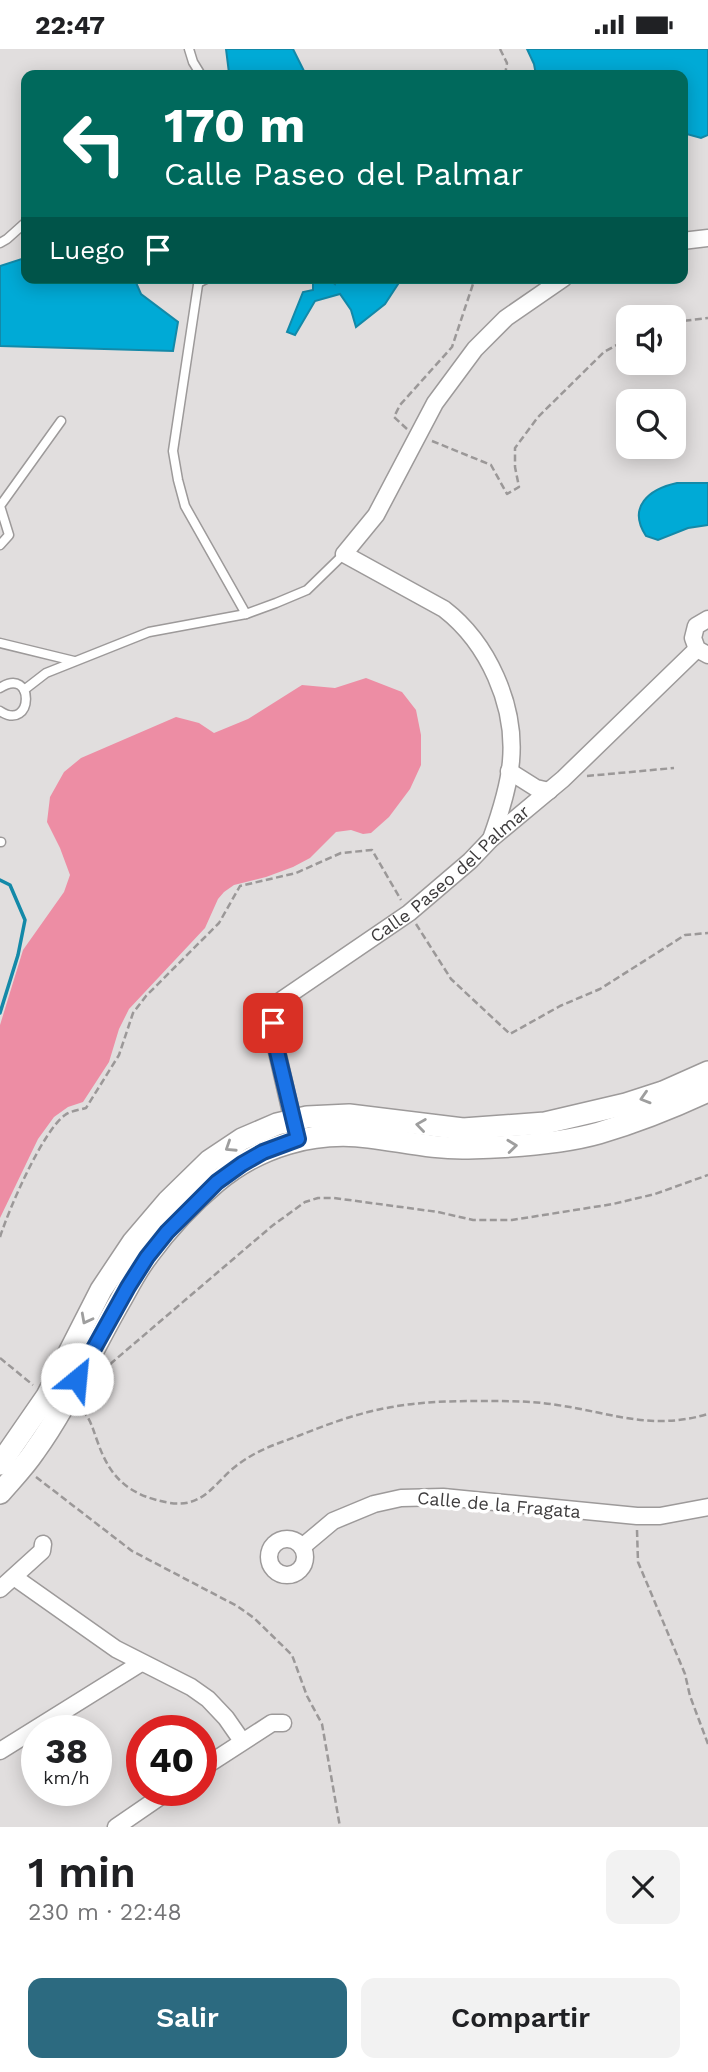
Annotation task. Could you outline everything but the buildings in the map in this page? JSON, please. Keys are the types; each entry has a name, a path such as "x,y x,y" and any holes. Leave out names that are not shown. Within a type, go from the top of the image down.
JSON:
{"street":[{"path":"688,240 708,238"},
{"path":"491,839 501,809 511,760 510,717 494,671 459,620 344,554 376,515 435,403 475,349 506,318 555,284"},
{"path":"703,652 693,638 701,622 708,619"},
{"name":"Calle Paseo del Palmar","path":"295,1129 275,1043 273,1023 280,1001 409,913 470,862 491,839 563,779 703,652"},
{"path":"509,771 536,788 549,791"},
{"path":"295,1129 349,1115 463,1129 545,1123 626,1104 663,1092 708,1072"},
{"path":"0,1493 56,1399 101,1290 133,1242 167,1201 209,1161 242,1139 277,1124 295,1129 429,1147 505,1147 598,1133 684,1103 708,1091"},
{"path":"0,1464 25,1453"},
{"name":"Calle de la Fragata","path":"302,1547 333,1521 374,1504 401,1498 443,1497 637,1516 660,1516 708,1507"},
{"path":"0,1589 42,1552 44,1543"},
{"path":"14,1577 116,1649 180,1680 208,1699 242,1741"},
{"path":"0,1751 141,1663"},
{"path":"217,1758 272,1723 283,1723"},
{"path":"116,1827 147,1806"}],"lane":[{"path":"189,49 192,62 198,70"},
{"path":"0,243 21,226"},
{"path":"198,284 173,451 185,506 246,614"},
{"path":"0,545 9,535 0,506 61,421"},
{"path":"24,691 46,673 149,632 246,614 307,590 344,554"},
{"path":"0,643 74,661"},
{"path":"0,688 13,683 21,687 27,700 21,712 12,716 0,711"}],"path":[{"path":"500,49 507,63 506,70"},
{"path":"473,284 452,347 400,405 394,417 404,428 417,436 491,465 507,493 519,487 515,467 516,448 538,417 604,352 616,346"},
{"path":"686,321 708,318"},
{"path":"563,779 674,768"},
{"path":"96,1377 252,1242 305,1202 318,1198 334,1198 438,1212 473,1220 512,1220 613,1204 655,1194 708,1175"},
{"path":"0,1358 56,1399 77,1406 89,1417 108,1468 119,1480 147,1497 173,1503 190,1502 210,1492 233,1467 255,1453 326,1425 406,1404 432,1401 509,1401 556,1405 631,1420 660,1422 708,1414"},
{"path":"25,1453 132,1551 237,1606 254,1618 292,1654 307,1696 322,1724 340,1827"},
{"path":"637,1516 638,1562 685,1674 690,1696 708,1744"}],"shaded area":[{"path":"366,678 402,692 416,710 421,735 421,765 410,789 389,817 371,833 363,834 351,830 336,832 310,858 266,877 234,885 224,892 205,928 129,1009 119,1029 109,1062 83,1102 68,1107 54,1117 38,1139 0,1218 0,1025 23,950 64,892 70,875 47,822 50,797 64,772 81,758 176,717 199,723 214,733 248,719 302,685 335,688"}],"water":[{"path":"226,49 293,49 304,70 229,70"},
{"path":"527,49 708,49 708,135 701,138 688,134 688,70 535,70"},
{"path":"21,259 21,284 137,284 141,294 178,322 173,351 0,346 0,266"},
{"path":"313,284 398,284 385,304 356,327 351,310 340,294 315,301 295,335 287,332 303,292 313,290"},
{"path":"677,483 708,483 708,525 688,528 658,540 646,536 639,516 644,501 658,490"}],"waterway":[{"path":"0,880 10,885 25,920 18,955 0,1013"}],"route":[{"path":"77,1379 128,1287 167,1232 217,1182 242,1164 263,1152 298,1139 275,1043 273,1023"}]}
